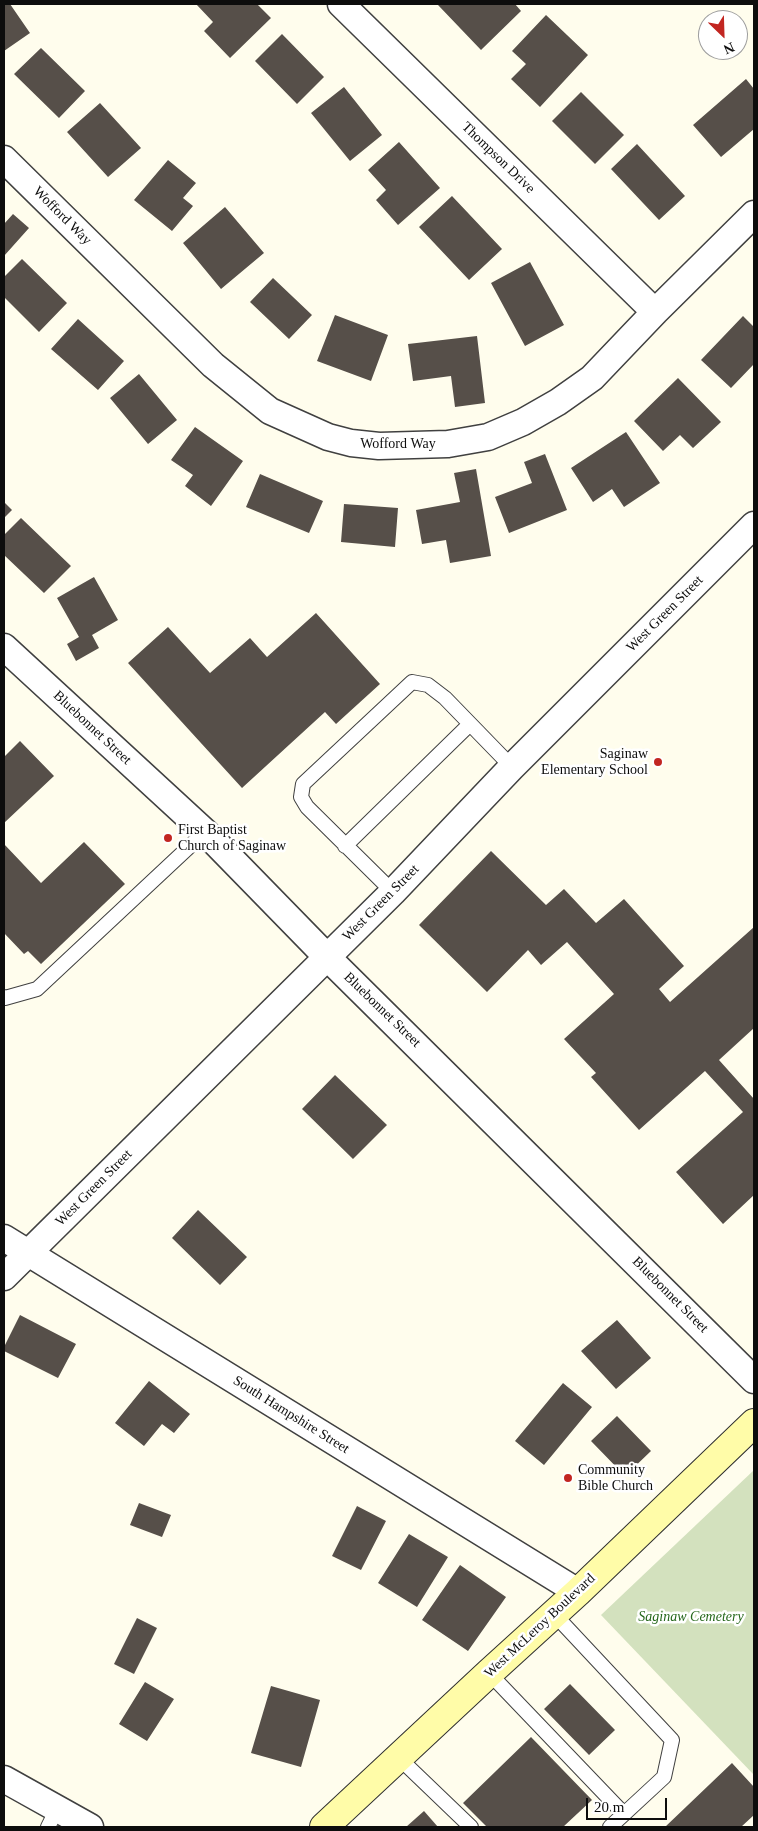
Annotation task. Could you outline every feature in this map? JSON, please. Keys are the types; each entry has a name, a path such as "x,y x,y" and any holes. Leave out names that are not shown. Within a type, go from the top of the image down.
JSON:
{"main road":[{"name":"West McLeroy Boulevard","path":"324,1827 578,1592 754,1423"}],"street":[{"name":"Thompson Drive","path":"341,4 655,312"},
{"name":"Wofford Way","path":"4,159 206,358 270,411 328,437 352,443 379,446 448,444 488,437 523,422 558,402 592,378 655,312 754,214"},
{"name":"West Green Street","path":"4,1277 393,892 512,767 754,525"},
{"name":"Bluebonnet Street","path":"4,647 205,832 327,957 754,1380"},
{"name":"South Hampshire Street","path":"4,1238 578,1592"},
{"path":"4,1779 52,1818 90,1827"}],"lane":[{"path":"393,892 307,808 301,797 303,784 412,682 428,685 445,698 512,767"},
{"path":"345,846 470,724"},
{"path":"4,997 37,989 205,832"},
{"path":"554,1614 672,1740 664,1777 610,1827"},
{"path":"489,1673 624,1814"},
{"path":"398,1757 471,1827"}],"green space":[{"name":"Saginaw Cemetery","path":"754,1470 754,1775 601,1615"}],"building":[{"path":"4,4 10,4 30,33 4,51"},
{"path":"196,4 257,4 271,18 230,58 204,31 213,22"},
{"path":"439,4 515,4 521,11 481,50"},
{"path":"546,15 588,55 540,107 511,79 526,64 512,51"},
{"path":"282,34 324,77 297,104 255,61"},
{"path":"41,48 85,91 59,118 14,74"},
{"path":"746,79 754,89 754,129 721,157 693,125"},
{"path":"344,87 382,135 350,161 311,113"},
{"path":"581,92 624,135 595,164 552,121"},
{"path":"100,103 141,148 108,177 67,132"},
{"path":"399,142 440,188 398,225 376,200 386,190 368,170"},
{"path":"637,144 685,196 659,220 611,169"},
{"path":"168,160 196,183 183,198 193,206 172,231 134,200"},
{"path":"452,196 502,249 469,280 419,227"},
{"path":"225,207 264,253 221,289 183,243"},
{"path":"13,214 29,228 4,256 4,224"},
{"path":"22,259 67,303 39,332 4,297 4,277"},
{"path":"530,262 564,325 525,346 491,283"},
{"path":"273,278 312,315 289,339 250,302"},
{"path":"335,315 388,335 371,381 317,361"},
{"path":"743,316 754,327 754,364 731,388 701,360"},
{"path":"78,319 124,361 98,390 51,349"},
{"path":"477,336 485,403 455,407 451,376 413,381 408,344"},
{"path":"139,374 177,420 148,444 110,398"},
{"path":"678,378 721,422 693,448 680,435 663,451 634,421"},
{"path":"195,427 243,461 211,506 185,486 193,475 171,460"},
{"path":"626,432 660,483 624,507 612,489 593,502 571,468"},
{"path":"545,454 567,510 509,533 495,497 532,483 524,462"},
{"path":"476,469 491,556 450,563 446,540 422,544 416,510 460,502 454,473"},
{"path":"260,474 323,501 309,533 246,507"},
{"path":"4,502 12,510 4,518"},
{"path":"344,504 398,508 395,547 341,542"},
{"path":"21,518 71,566 44,593 4,555 4,535"},
{"path":"94,577 118,620 92,635 99,648 76,661 67,644 79,637 57,598"},
{"path":"316,613 380,684 336,724 325,712 242,788 128,663 168,627 210,673 250,638 267,657"},
{"path":"20,741 54,776 4,823 4,757"},
{"path":"84,842 125,884 41,964 28,951 24,954 4,933 4,844 41,883"},
{"path":"491,851 546,905 564,889 596,923 624,899 684,966 659,989 670,1002 754,927 754,1028 719,1060 754,1099 754,1195 723,1224 676,1172 743,1112 705,1071 639,1130 591,1077 596,1073 564,1039 614,994 567,942 541,965 528,950 487,992 419,925"},
{"path":"335,1075 387,1125 353,1159 302,1109"},
{"path":"198,1210 247,1257 220,1285 172,1238"},
{"path":"20,1315 76,1344 58,1378 4,1351 4,1347"},
{"path":"617,1320 651,1358 616,1389 581,1351"},
{"path":"149,1381 190,1414 174,1433 162,1424 144,1446 115,1423"},
{"path":"563,1383 592,1407 544,1465 515,1441"},
{"path":"617,1416 651,1451 625,1476 591,1441"},
{"path":"139,1503 171,1515 162,1537 130,1525"},
{"path":"357,1506 386,1521 361,1570 332,1556"},
{"path":"409,1534 448,1557 417,1607 378,1583"},
{"path":"460,1565 506,1597 468,1651 422,1620"},
{"path":"137,1618 157,1628 134,1674 114,1664"},
{"path":"145,1682 174,1699 147,1741 119,1724"},
{"path":"570,1684 615,1730 589,1755 544,1709"},
{"path":"271,1686 320,1700 301,1767 251,1753"},
{"path":"531,1737 592,1800 563,1827 487,1827 463,1803"},
{"path":"732,1763 754,1787 754,1815 741,1827 665,1827"},
{"path":"424,1811 438,1827 406,1827"}],"place":[{"name":"Saginaw Elementary School","path":"658,762"},
{"name":"First Baptist Church of Saginaw","path":"168,838"},
{"name":"Community Bible Church","path":"568,1478"}]}
